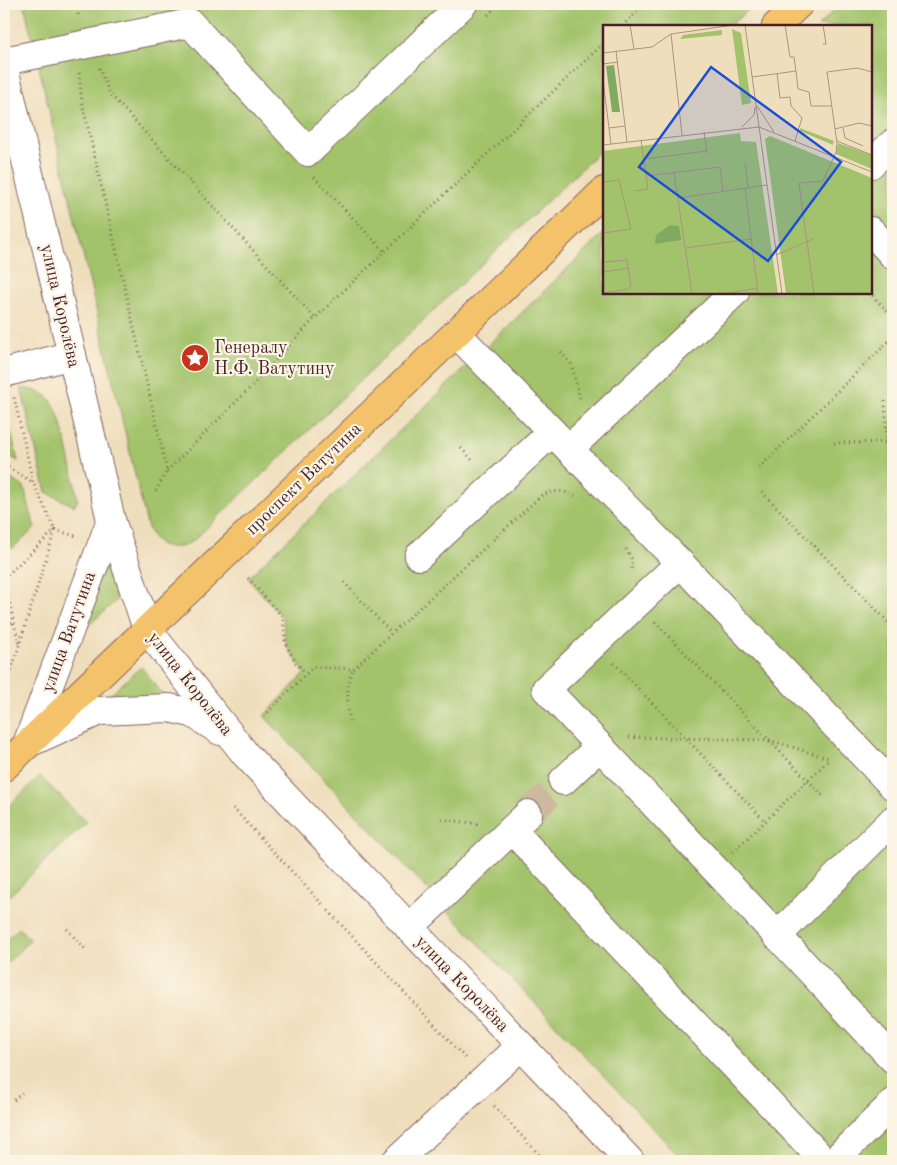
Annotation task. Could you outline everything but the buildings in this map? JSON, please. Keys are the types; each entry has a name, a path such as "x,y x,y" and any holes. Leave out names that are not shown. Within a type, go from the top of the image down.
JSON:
{"main road":[{"path":"777,25 799,4"},
{"name":"проспект Ватутина","path":"4,767 603,191"}],"street":[{"path":"4,61 190,22 308,152 463,4"},
{"name":"улица Королёва","path":"4,68 110,520 147,629 235,741 630,1161"},
{"path":"872,163 893,143"},
{"path":"872,232 893,255"},
{"path":"419,556 560,441 733,294"},
{"path":"456,333 680,563 893,786"},
{"path":"6,372 72,355"},
{"name":"улица Ватутина","path":"27,744 110,520"},
{"path":"680,563 546,689 893,1059"},
{"path":"27,744 99,711 170,708 192,713 235,741"},
{"path":"563,781 600,746"},
{"path":"777,936 893,820"},
{"path":"409,928 520,822 824,1161"},
{"path":"396,1161 521,1046"},
{"path":"834,1161 893,1103"}],"path":[{"path":"76,4 80,27 82,102 167,471"},
{"path":"623,25 646,4"},
{"path":"81,44 110,94 315,318"},
{"path":"155,492 167,471 248,390 315,318 603,44"},
{"path":"314,177 384,251"},
{"path":"871,294 893,317"},
{"path":"758,468 893,337"},
{"path":"4,694 55,530 32,482 6,372"},
{"path":"884,401 893,544"},
{"path":"834,443 893,442"},
{"path":"460,448 472,460"},
{"path":"4,465 32,482"},
{"path":"762,492 893,627"},
{"path":"55,530 78,537"},
{"path":"19,646 4,579 55,530"},
{"path":"248,578 283,618 284,634 289,650 296,663 306,673 264,716"},
{"path":"344,582 391,633"},
{"path":"637,603 823,796"},
{"path":"4,630 13,621"},
{"path":"595,643 765,821"},
{"path":"350,720 347,706 349,681 353,669"},
{"path":"600,746 609,737 770,740 831,758 731,854"},
{"path":"232,808 473,1066 497,1110 545,1161"},
{"path":"67,929 86,950"},
{"path":"14,1100 22,1093"}],"green space":[{"path":"24,4 754,4 731,25 603,25 603,148 193,541 178,547 165,546 155,539 147,525"},
{"path":"841,4 893,4 893,1161 684,1161 264,716 305,673 289,650 285,640 283,618 248,578 603,234 603,294 872,294 872,25 819,25"},
{"path":"21,388 44,394 55,406 63,431 78,500 74,506 46,492"},
{"path":"4,403 18,461 4,453"},
{"path":"4,475 24,487 35,528 12,549 4,518"},
{"path":"104,562 117,600 79,634"},
{"path":"141,667 166,698 103,701"},
{"path":"40,776 86,822 4,901 4,811"},
{"path":"19,928 30,940 4,966 4,942"}],"tunnel":[{"path":"528,814 563,781"}],"place":[{"name":"Генералу Н.Ф. Ватутину","path":"195,358"}]}
